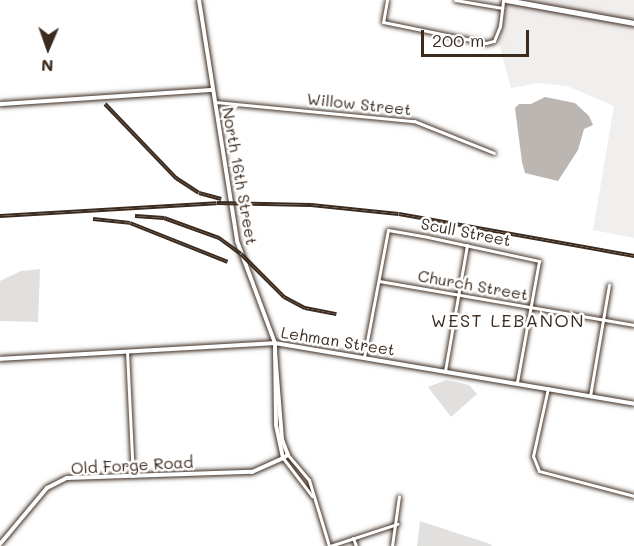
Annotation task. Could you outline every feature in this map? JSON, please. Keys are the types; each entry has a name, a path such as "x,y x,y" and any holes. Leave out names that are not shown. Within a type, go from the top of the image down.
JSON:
{"highway":[{"path":"505,0 634,23"}],"main road":[{"name":"North 16th Street","path":"199,0 237,241 275,343 277,436 284,458"},
{"path":"0,105 213,90"},
{"name":"Lehman Street","path":"0,359 275,343 517,382 634,404"},
{"name":"North 16th Street","path":"275,352 282,439 288,454"},
{"name":"Old Forge Road","path":"0,544 47,488 57,482 133,476 252,472 288,454"}],"street":[{"path":"387,0 383,22 486,43 494,41 505,0"},
{"path":"455,0 502,8"},
{"name":"Willow Street","path":"215,102 414,121 453,133 494,153"},
{"name":"Scull Street","path":"378,281 388,230 539,261 531,308"},
{"path":"445,371 467,245"},
{"path":"364,357 378,281"},
{"name":"Church Street","path":"378,281 634,326"},
{"path":"590,396 609,285"},
{"path":"517,382 531,308"},
{"path":"127,351 133,476"},
{"path":"548,388 533,456 539,471 634,496"},
{"name":"North 16th Street","path":"288,454 309,480 330,546"},
{"name":"North 16th Street","path":"284,458 314,498"},
{"path":"392,546 397,524 399,496"},
{"path":"330,546 397,524"},
{"path":"353,538 356,546"}],"shaded area":[{"path":"507,0 634,0 634,238 593,230 614,106 567,86 539,83 511,88 499,44"},
{"path":"545,97 575,103 589,116 593,125 584,129 578,150 558,181 525,173 522,162 515,108 519,104 531,104"},
{"path":"40,269 38,322 0,321 0,281 21,271"},
{"path":"446,380 469,385 477,394 451,417 428,387"},
{"path":"420,521 490,544 493,546 417,546"}],"railway":[{"path":"105,104 176,178 199,193 221,199"},
{"path":"0,216 217,203 311,205 399,214 634,256"},
{"path":"135,216 164,218 219,238 241,254 284,297 305,308 336,314"},
{"path":"93,219 130,223 228,262"}],"district":[{"name":"WEST LEBANON","path":"508,320"}]}
